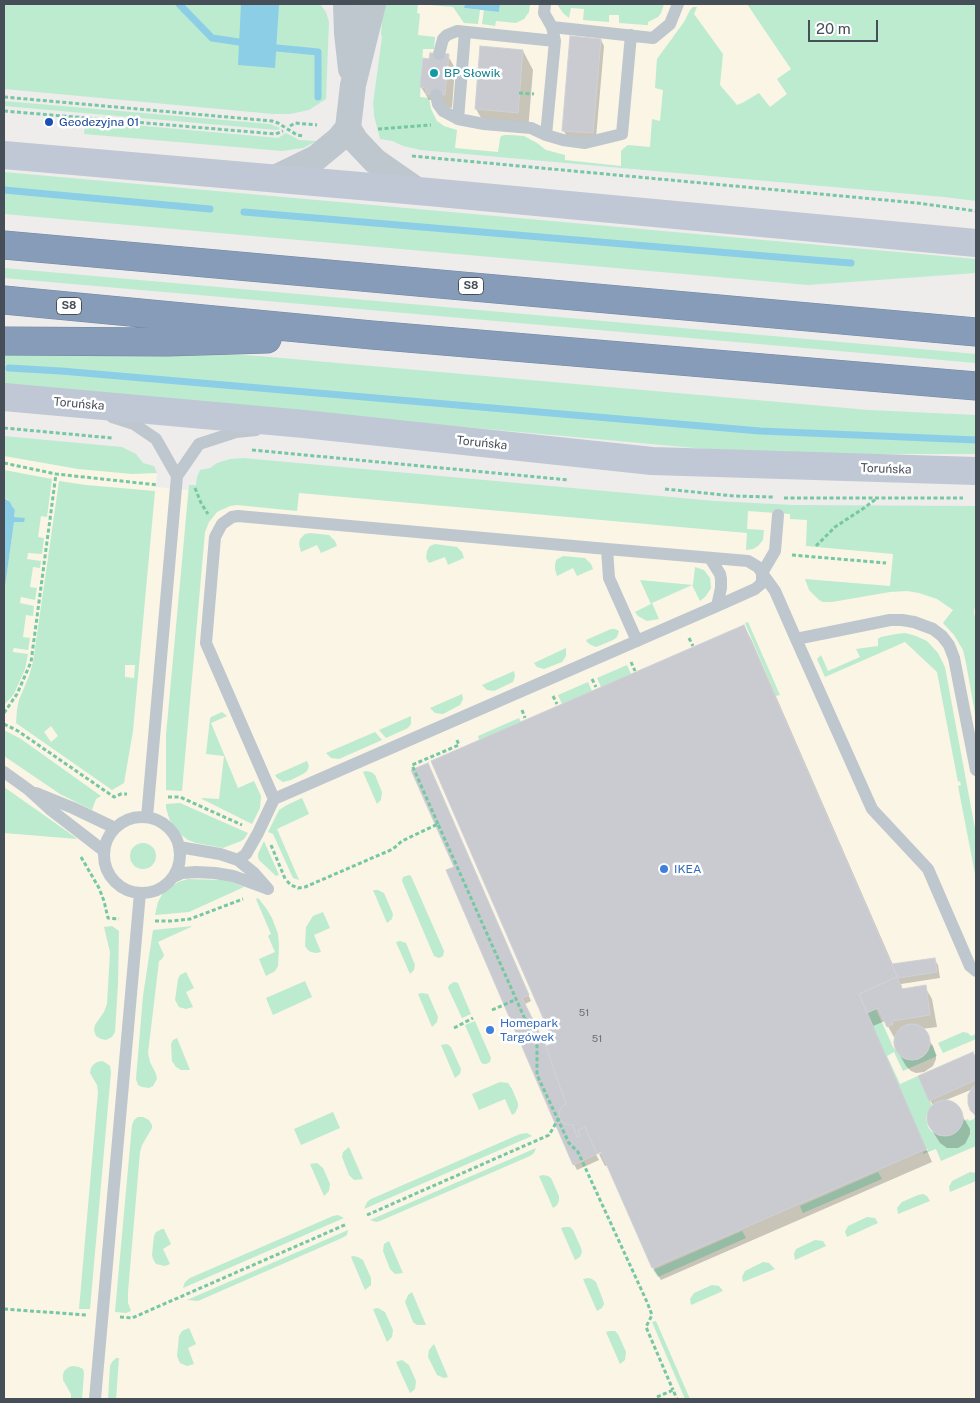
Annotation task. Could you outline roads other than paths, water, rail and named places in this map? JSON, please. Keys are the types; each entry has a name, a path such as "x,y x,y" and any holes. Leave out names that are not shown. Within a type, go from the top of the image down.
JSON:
{"highway":[{"name":"S8","path":"4,245 976,332"},
{"name":"S8","path":"4,300 372,335 964,385"},
{"path":"4,341 167,342 372,335"}],"main road":[{"path":"4,155 976,243"},
{"name":"Toruńska","path":"4,397 304,424 652,461 969,471"}],"street":[{"path":"346,4 347,33 353,85"},
{"path":"373,4 353,85 349,128 356,141 375,161 418,191"},
{"path":"273,178 316,158 349,128"}],"lane":[{"path":"545,4 544,13 552,27 555,41 546,135"},
{"path":"552,27 653,38 670,24 678,4"},
{"path":"439,54 446,35 457,31 555,41"},
{"path":"458,119 465,32"},
{"path":"436,95 438,104 443,111 458,119 484,124 531,128 563,140 585,143 622,134 631,35"},
{"path":"64,403 134,424 156,439 177,476"},
{"path":"147,818 177,476 199,444 236,432 304,424"},
{"path":"238,860 246,854 274,799 755,589 761,584 762,573 776,548 778,515"},
{"path":"274,799 206,643 215,537 219,527 232,517 238,516 748,561 758,567 775,591 872,809 928,869 970,966 976,971"},
{"path":"607,549 609,578 637,641"},
{"path":"710,558 721,579 718,606"},
{"path":"796,639 890,620 914,622 933,629 949,645 954,658 976,770"},
{"path":"4,772 104,851"},
{"path":"29,790 115,828"},
{"path":"147,818 154,819 168,827 179,847 180,857 178,868 169,882 159,889 140,893 122,888 112,879 104,862 104,851 106,843 115,828 130,819 147,818"},
{"path":"173,877 182,873 215,873 233,876 268,889 254,873 238,860 220,854 179,847"},
{"path":"95,1399 140,893"}],"water":[{"path":"241,4 279,4 275,68 238,65"},
{"path":"465,4 500,4 499,12 464,8"},
{"path":"4,498 10,502 15,510 14,517 25,518 24,522 14,522 4,594"}],"waterway":[{"path":"179,4 212,38 239,42"},
{"path":"277,48 318,52 318,97"},
{"path":"4,190 210,209"},
{"path":"244,212 851,263"},
{"path":"9,368 760,431 976,440"}],"place":[{"name":"BP Słowik","path":"434,73"},
{"name":"Geodezyjna 01","path":"49,122"},
{"name":"IKEA","path":"664,869"},
{"name":"Homepark Targówek","path":"490,1030"}]}
